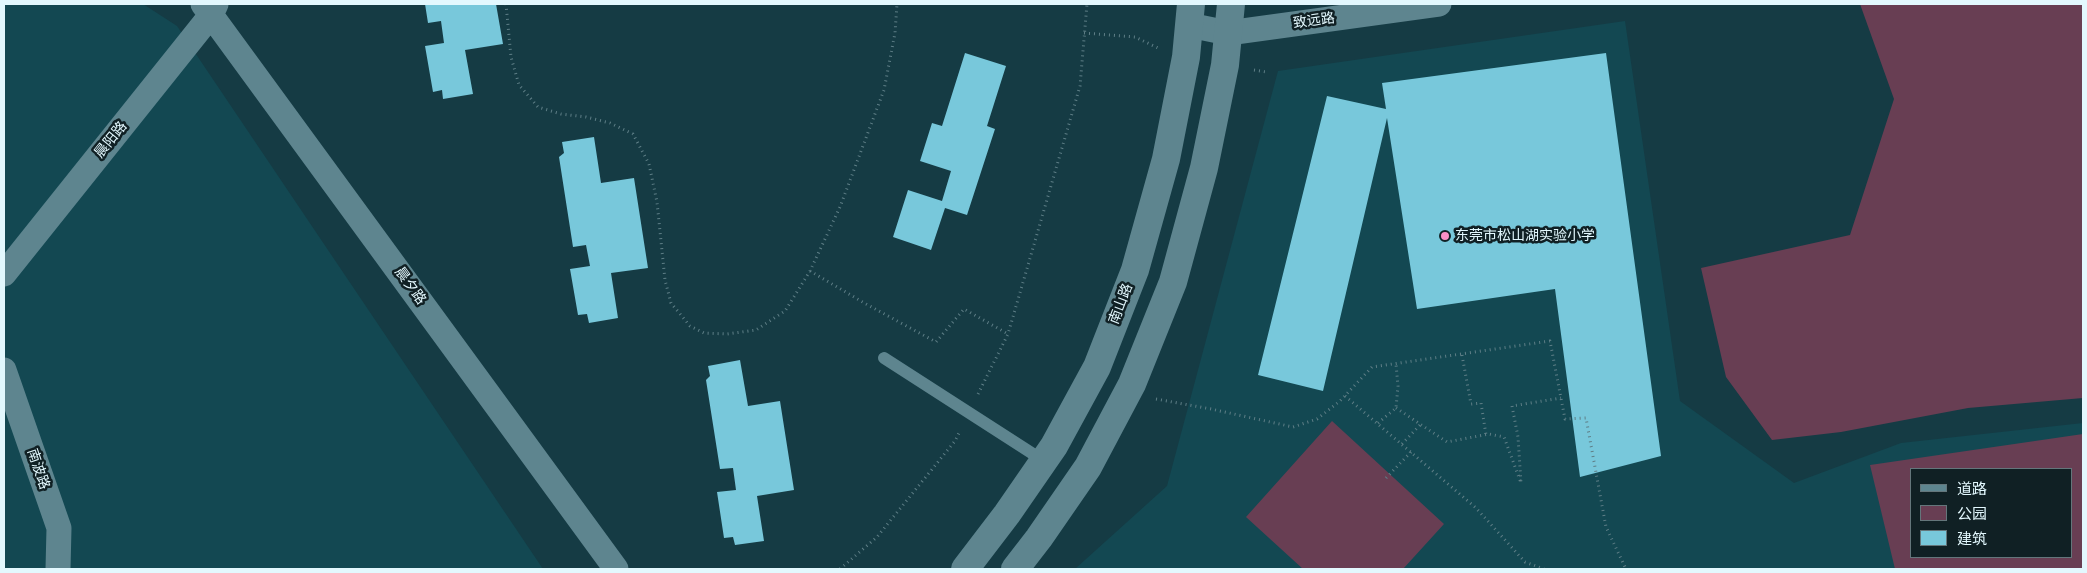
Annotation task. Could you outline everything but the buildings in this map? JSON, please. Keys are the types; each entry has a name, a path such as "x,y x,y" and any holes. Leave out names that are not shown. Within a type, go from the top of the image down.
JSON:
{"main road":[{"path":"1015,569 1088,467 1125,397 1172,282 1204,168 1225,64 1231,4"},
{"name":"南山路","path":"965,569 1007,514 1054,446 1096,367 1135,270 1166,159 1186,57 1190,14"}],"street":[{"name":"致远路","path":"1190,14 1228,33 1439,4"},
{"name":"晨阳路","path":"4,274 210,7"},
{"name":"晨夕路","path":"210,7 616,569"},
{"name":"南波路","path":"4,370 59,528 58,569"}],"lane":[{"path":"884,358 1044,461"}],"path":[{"path":"506,4 511,57 519,85 538,107 561,114 586,117 610,123 634,134 648,164 657,202 665,280 670,302 690,326 704,333 727,334 756,330 785,311 810,270 840,207 884,90 895,33 897,4"},
{"path":"840,569 877,537 955,441 1008,334 1080,86 1087,4"},
{"path":"810,270 866,304 936,342 964,309 1008,334"},
{"path":"1125,397 1168,400 1293,428 1317,419 1345,396 1372,367 1550,341 1565,419 1586,418 1606,527 1626,569"},
{"path":"1462,355 1471,404 1482,403 1486,435"},
{"path":"1378,423 1396,408 1398,386 1396,364"},
{"path":"1345,396 1476,508 1525,562 1544,569"},
{"path":"1396,408 1447,442 1486,435 1504,437 1522,483 1518,437 1512,406 1561,398"},
{"path":"1402,444 1420,425"},
{"path":"1386,478 1411,452"}],"shaded area":[{"path":"4,4 143,4 177,26 543,569 4,569"},
{"name":"东莞市松山湖实验小学","path":"1625,21 1680,401 1794,483 1901,443 2083,423 2083,569 1075,569 1167,486 1278,71"}],"green space":[{"path":"1860,4 2083,4 2083,398 1968,408 1841,432 1772,440 1726,377 1701,268 1850,235 1894,99"},
{"path":"1332,421 1444,524 1403,569 1303,569 1246,517"},
{"path":"2083,434 2083,569 1895,569 1870,465"}],"place":[{"name":"东莞市松山湖实验小学","path":"1445,236"}]}
